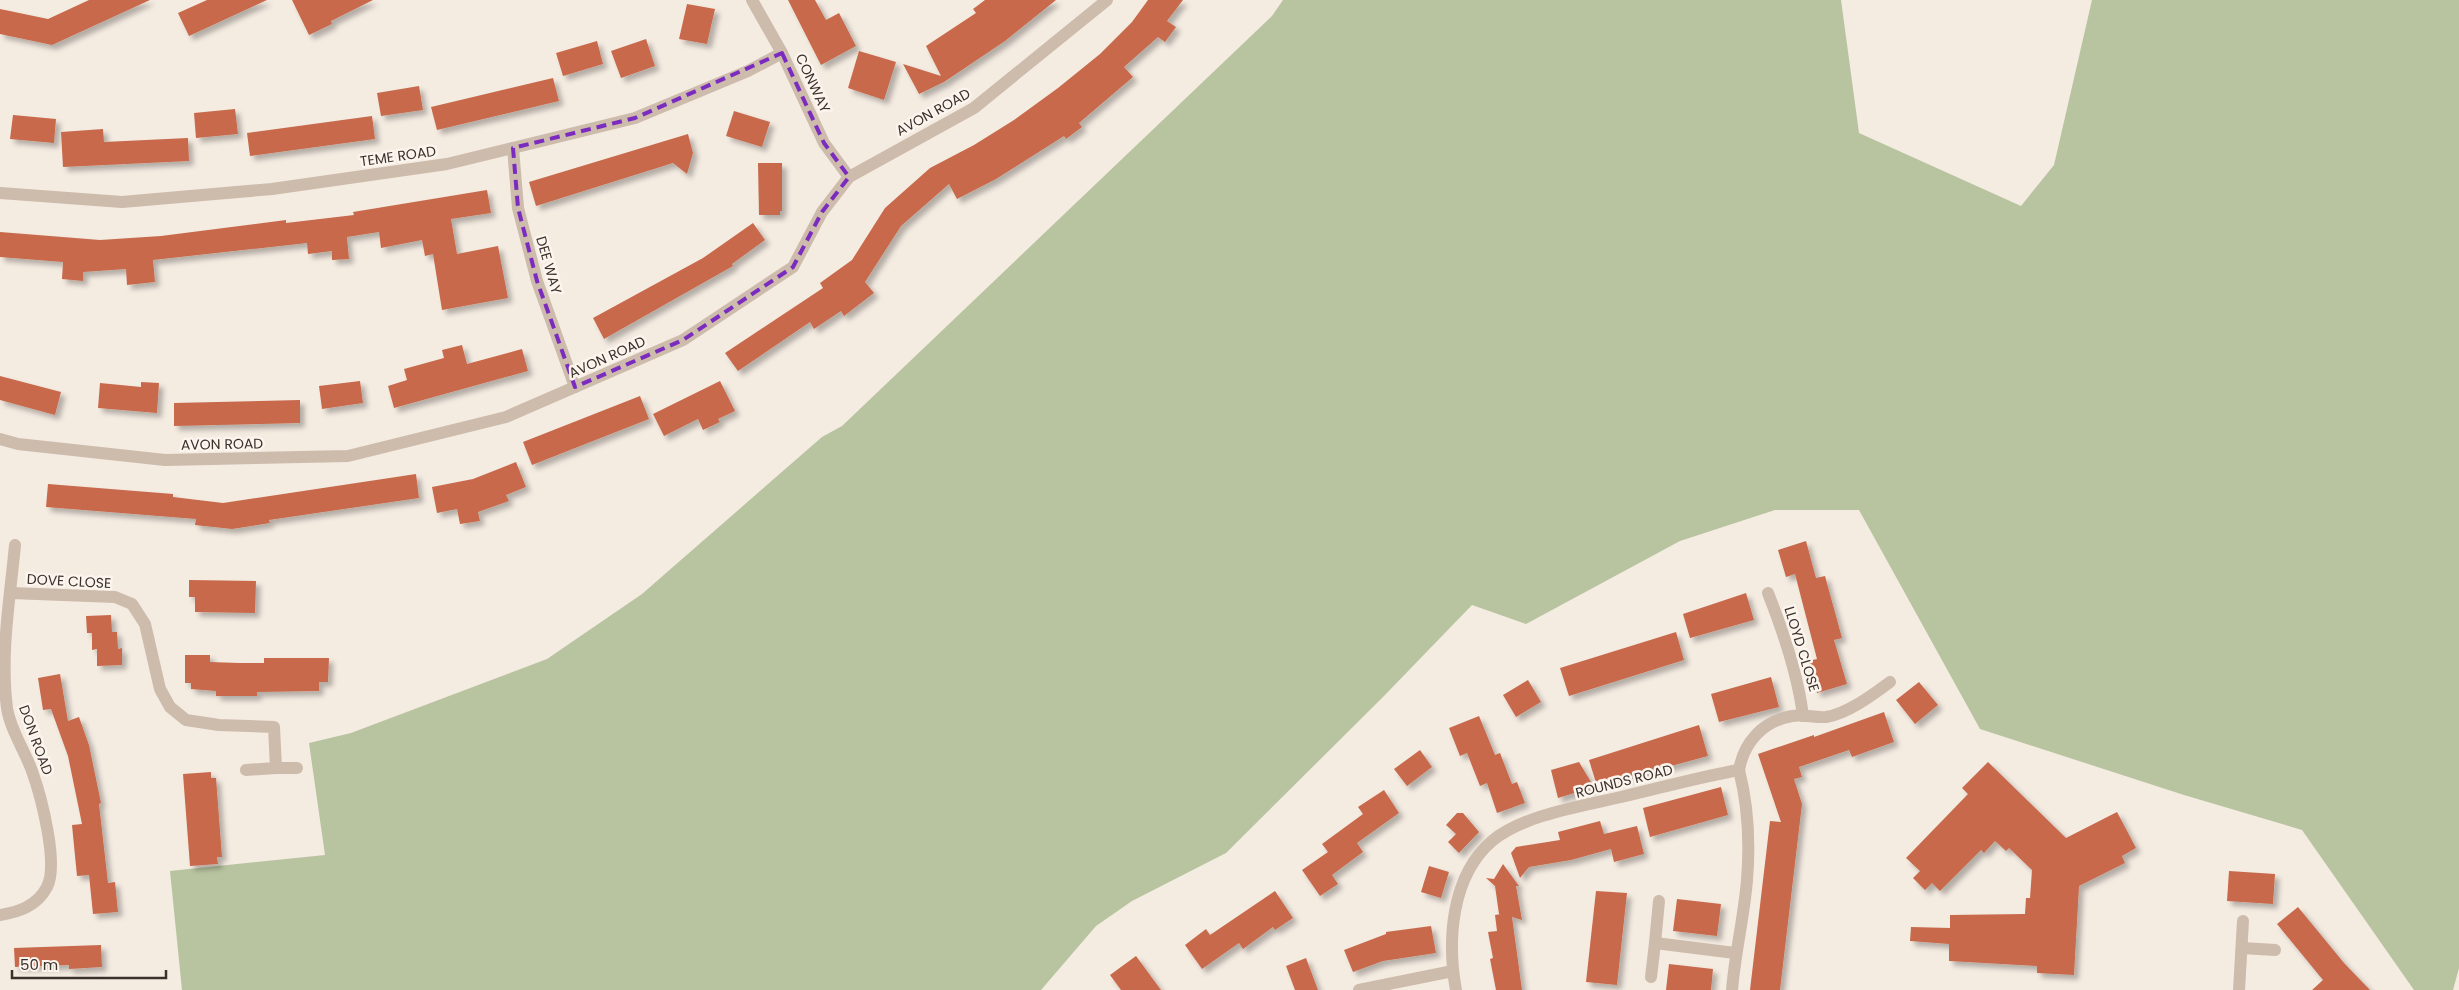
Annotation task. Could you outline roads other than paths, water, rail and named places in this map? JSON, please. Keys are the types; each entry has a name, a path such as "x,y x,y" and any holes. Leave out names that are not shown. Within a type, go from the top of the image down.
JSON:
{"street":[{"name":"CONWAY","path":"752,0 782,53 824,143 849,177"},
{"name":"AVON ROAD","path":"0,439 18,444 164,460 348,456 506,417 683,340 793,266 822,212 849,177 974,108 1107,0"},
{"name":"TEME ROAD","path":"0,193 122,202 262,190 447,164 635,118 748,71 782,53"},
{"name":"DEE WAY","path":"513,148 518,208 537,281 575,387"},
{"name":"DON ROAD","path":"0,915 19,912 36,901 48,886 50,865 49,838 42,804 32,771 4,711 3,670 15,544"},
{"name":"DOVE CLOSE","path":"11,593 115,597 132,604 144,624 160,689 170,707 186,720 219,725 274,726 276,768"},
{"name":"LLOYD CLOSE","path":"1768,593 1801,698 1804,716"},
{"path":"1732,990 1735,953 1747,880 1748,841 1744,788 1739,770 1741,758 1748,744 1758,730 1775,721 1792,716 1827,717 1869,698 1890,682"},
{"path":"246,770 297,768"},
{"name":"ROUNDS ROAD","path":"1456,990 1452,951 1457,904 1478,855 1493,840 1515,827 1562,812 1709,775 1739,770"},
{"path":"1651,977 1659,901"},
{"path":"2239,990 2243,920"},
{"path":"1655,944 1735,953"},
{"path":"2242,948 2275,950"},
{"path":"1359,990 1453,971"}]}
